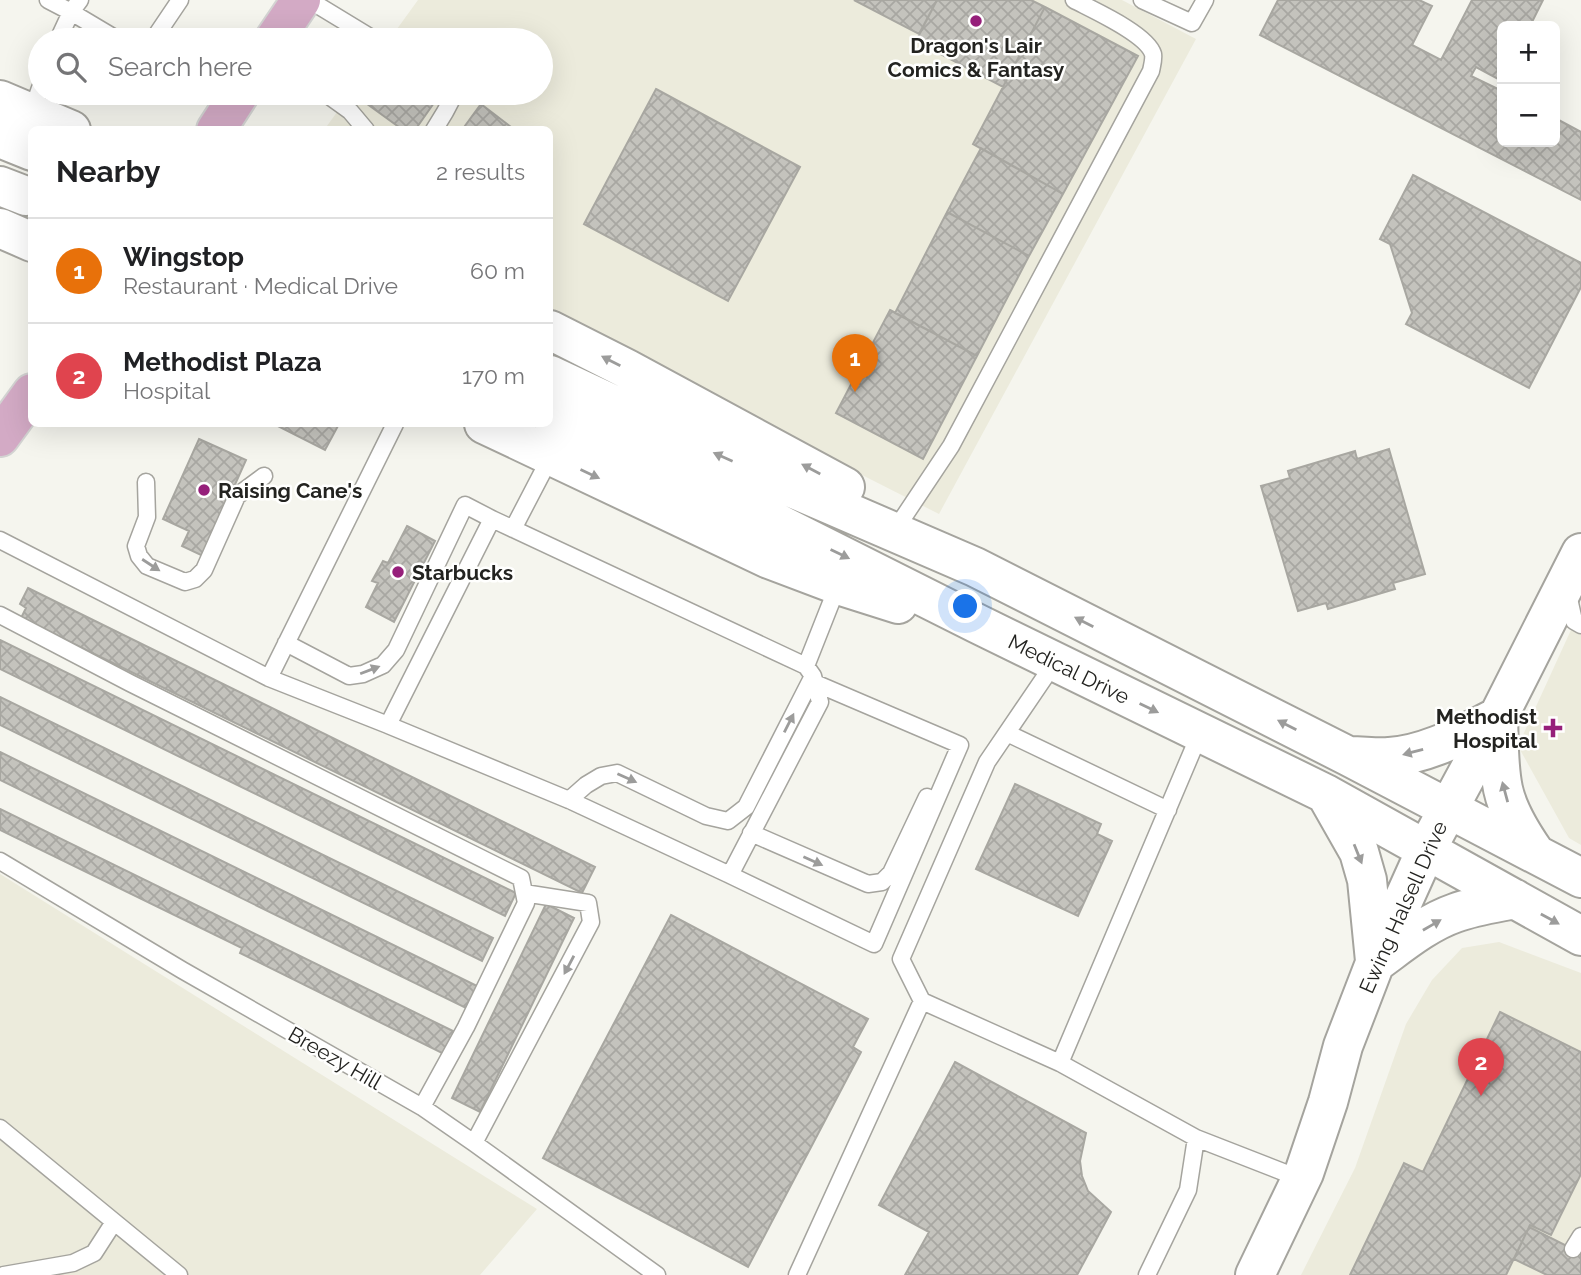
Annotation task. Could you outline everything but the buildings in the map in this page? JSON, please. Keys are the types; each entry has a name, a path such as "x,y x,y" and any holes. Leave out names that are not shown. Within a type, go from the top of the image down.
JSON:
{"main road":[{"path":"282,28 301,0"},
{"path":"219,126 232,105"},
{"path":"0,437 28,398"}],"street":[{"path":"0,138 26,113 60,126"},
{"path":"0,228 28,240"},
{"path":"553,332 863,497 975,567"},
{"path":"553,376 772,480 975,567 1348,756 1581,878"},
{"name":"Medical Drive","path":"553,416 779,524 1326,794 1581,936"},
{"path":"490,427 769,559 894,603 978,624"},
{"name":"Ewing Halsell Drive","path":"1255,1275 1301,1179 1328,1102 1343,1046 1375,963 1426,850 1498,717 1573,606 1581,553"},
{"path":"1348,756 1390,757 1409,754 1458,736 1498,717 1503,791 1514,820 1535,853"},
{"path":"1326,794 1359,852 1371,906 1375,963 1453,914 1515,899"}],"lane":[{"path":"48,0 76,6 103,28"},
{"path":"161,28 180,0"},
{"path":"309,0 355,28"},
{"path":"901,521 951,446 1152,71 1154,56 1149,47 1126,27 1074,0"},
{"path":"1142,0 1192,23 1205,0"},
{"path":"64,28 76,6"},
{"path":"344,105 363,126"},
{"path":"437,126 449,105"},
{"path":"269,678 394,427"},
{"path":"513,529 551,456"},
{"path":"146,482 147,517 136,546 139,556 147,566 185,582 195,579 204,569 237,496 264,476"},
{"path":"0,540 269,678 569,800 874,944 960,745 465,505 396,650 383,665 363,674 349,676 286,643"},
{"path":"388,725 492,519"},
{"path":"569,800 601,776 617,773 706,816 728,821 746,807 811,675 838,585"},
{"path":"0,615 130,683 521,878 526,903 466,1027 422,1107"},
{"path":"1055,662 987,762 901,959 922,1001 1060,1063 1196,1138 1301,1179"},
{"path":"730,875 820,702 811,675"},
{"path":"1007,733 1168,810"},
{"path":"1060,1063 1200,733"},
{"path":"751,833 867,884 882,882 891,873 933,782 950,770"},
{"name":"Breezy Hill","path":"0,861 182,970 422,1107 657,1275"},
{"path":"474,1143 591,922 588,903 524,893"},
{"path":"797,1275 922,1001"},
{"path":"0,1128 114,1222 169,1272"},
{"path":"1147,1275 1188,1190 1196,1138"},
{"path":"4,1275 73,1263 94,1253 114,1222"}],"shaded area":[{"path":"418,0 1122,0 1196,39 939,514 553,319 553,126 327,126 342,105 553,105 553,28 398,28"},
{"name":"Methodist Hospital","path":"1581,608 1581,845 1569,838 1518,746"},
{"path":"0,874 537,1209 480,1275 0,1275"},
{"path":"1499,942 1581,973 1581,1275 1301,1275 1355,1168 1406,1024 1432,980 1462,948"}],"place":[{"name":"Dragon's Lair Comics & Fantasy","path":"976,21"},
{"name":"Wingstop","path":"855,392"},
{"name":"Raising Cane's","path":"204,490"},
{"name":"Starbucks","path":"398,572"},
{"name":"Methodist Hospital","path":"1553,728"},
{"name":"Methodist Plaza","path":"1481,1096"}]}
